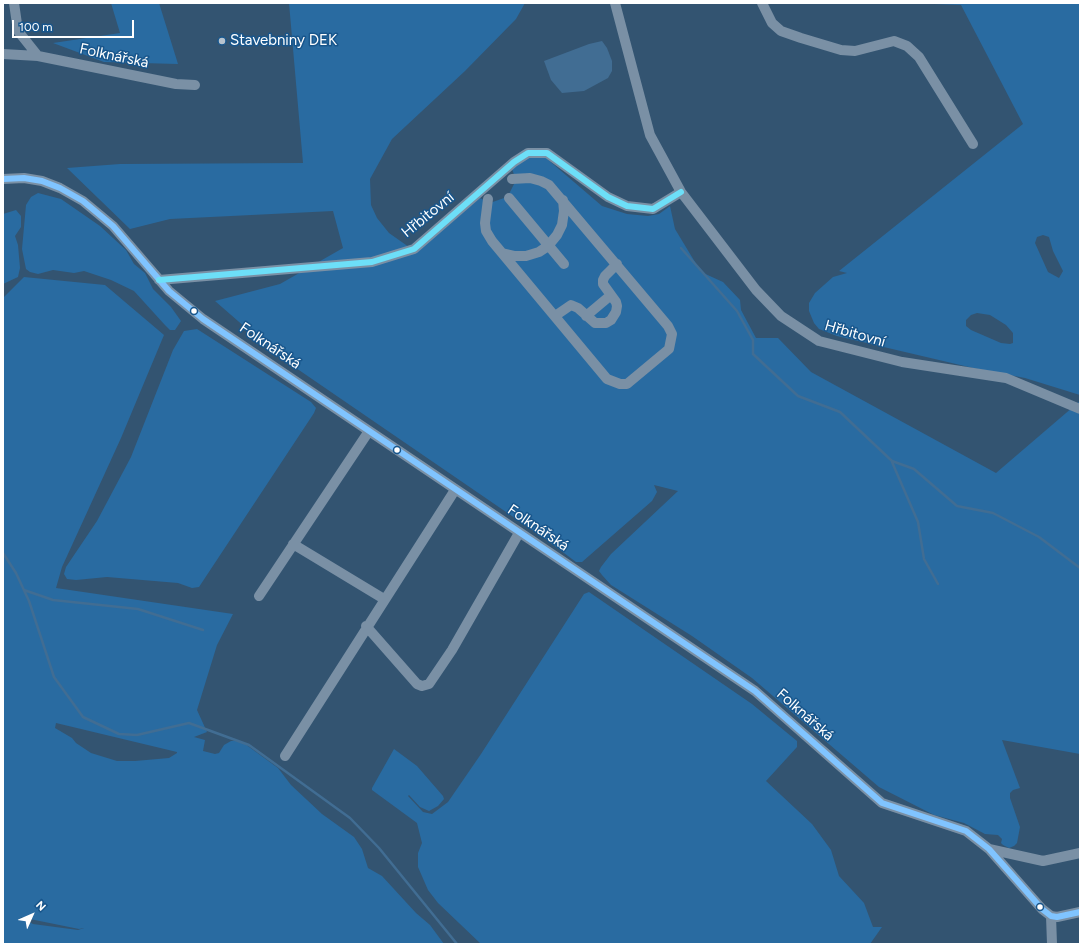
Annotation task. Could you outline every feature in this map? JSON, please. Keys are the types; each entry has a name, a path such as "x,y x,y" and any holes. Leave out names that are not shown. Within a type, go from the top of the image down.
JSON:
{"street":[{"path":"14,3 18,31 38,56"},
{"name":"Hřbitovní","path":"615,3 650,135 681,192 756,290 781,316 820,341 902,362 1006,378 1080,409"},
{"path":"762,3 772,23 781,30 801,38 841,50 855,50 894,41 907,46 919,57 973,144"},
{"name":"Folknářská","path":"3,54 38,56 176,84 194,85"},
{"name":"Hřbitovní","path":"159,280 372,262 414,249 514,162 528,153 547,153 608,197 627,206 653,209 681,192"},
{"name":"Folknářská","path":"3,179 24,178 42,181 60,188 83,201 118,231 159,280 181,302 203,319 755,692 882,803 966,831 989,849 1042,909 1051,916"},
{"path":"488,199 485,215 486,231 502,253 607,379 620,384 626,384 669,349 672,334 668,326 563,200 549,185 541,181 530,178 512,179"},
{"path":"509,198 564,264"},
{"path":"502,253 515,256 529,255 548,246 557,235 562,225 564,214 563,200"},
{"path":"555,316 571,305 578,308 590,321 600,324 611,320 616,312 617,306 612,295 603,284 603,280 616,264"},
{"path":"586,316 612,295"},
{"path":"259,596 370,431"},
{"path":"285,756 366,626 455,490"},
{"path":"366,626 418,684 422,686 428,684 452,650 519,533"},
{"path":"294,544 384,599"},
{"path":"989,849 1043,862 1080,853"},
{"path":"1052,944 1051,916 1057,917 1080,912"}],"shaded area":[{"path":"111,3 159,3 178,64 104,62 53,43 120,33"},
{"path":"289,3 525,3 516,19 465,71 392,139 370,179 371,205 377,218 389,233 416,252 480,198 490,203 504,198 509,194 516,180 512,169 529,157 539,156 546,158 602,206 627,214 648,216 659,214 670,206 675,229 701,272 723,282 740,300 741,310 756,338 778,338 811,372 996,473 1080,401 1080,754 1002,740 1020,788 1013,790 1010,793 1010,798 1020,827 1017,843 1014,846 1009,848 1001,843 1002,839 998,835 985,834 964,823 934,815 879,787 752,678 692,636 611,585 599,571 601,567 611,554 678,491 654,485 657,492 652,501 582,562 576,562 544,538 277,355 215,301 280,284 343,248 333,211 170,219 130,229 67,168 120,164 303,163"},
{"path":"908,3 1080,3 1080,395 1025,378 973,368 837,336 819,329 814,323 809,311 809,303 815,293 833,277 847,273 839,271 1023,124 961,5","holes":["1043,235 1049,237 1053,251 1063,271 1059,278 1048,272 1035,243 1037,237","977,313 990,315 1006,325 1013,333 1013,343 1001,343 971,330 966,326 966,320 971,315"]},
{"path":"602,41 607,48 612,61 612,71 608,78 584,91 562,93 551,80 544,61 589,44"},
{"path":"38,193 61,199 100,226 126,250 134,264 145,273 153,289 171,307 181,321 175,330 170,330 134,291 111,280 84,271 74,273 53,270 38,274 30,272 26,269 22,249 26,205 31,197"},
{"path":"16,210 21,216 21,227 15,236 18,245 20,268 18,277 3,284 3,214"},
{"path":"24,277 105,285 164,335 121,438 62,567 56,588 233,614 217,645 197,710 207,732 194,737 205,740 203,751 215,754 219,753 224,745 231,741 241,741 278,768 291,785 322,814 354,837 362,849 368,868 382,876 416,913 430,925 444,944 3,944 3,298","holes":["56,723 177,752 177,753 169,758 117,761 91,753 76,743 72,738 55,728","20,917 79,929 84,928 78,930 33,924"]},
{"path":"197,329 311,402 316,408 314,413 199,587 192,588 178,583 107,577 76,580 67,579 64,574 66,567 97,521 131,457 173,350 184,331"},
{"path":"589,592 752,704 797,741 797,747 766,781 812,824 831,850 839,876 864,903 873,927 882,927 870,944 481,944 438,903 428,890 418,867 418,853 422,843 417,823 372,790 372,788 394,749 417,766 443,796 444,799 438,806 429,811 420,807 409,795 408,796 423,812 432,814 448,802 481,754 584,594"}],"waterway":[{"path":"681,248 737,311 753,340 753,354 798,396 840,412 892,461 914,469 957,506 993,513 1039,537 1080,568"},
{"path":"892,462 918,522 924,559 938,584"},
{"path":"3,553 16,573 29,601 54,677 83,717 119,734 137,735 189,723 249,745 350,818 379,848 457,944"},
{"path":"24,590 53,600 138,609 203,630"}],"transit line":[{"path":"159,280 372,262 414,249 514,162 528,153 547,153 608,197 627,206 653,209 681,192"},
{"path":"3,179 24,178 42,181 60,188 83,201 113,226 169,291 203,319 755,691 882,803 966,831 989,849 1042,909 1051,916 1057,917 1080,912"}],"place":[{"name":"Stavebniny DEK","path":"222,41"}]}
